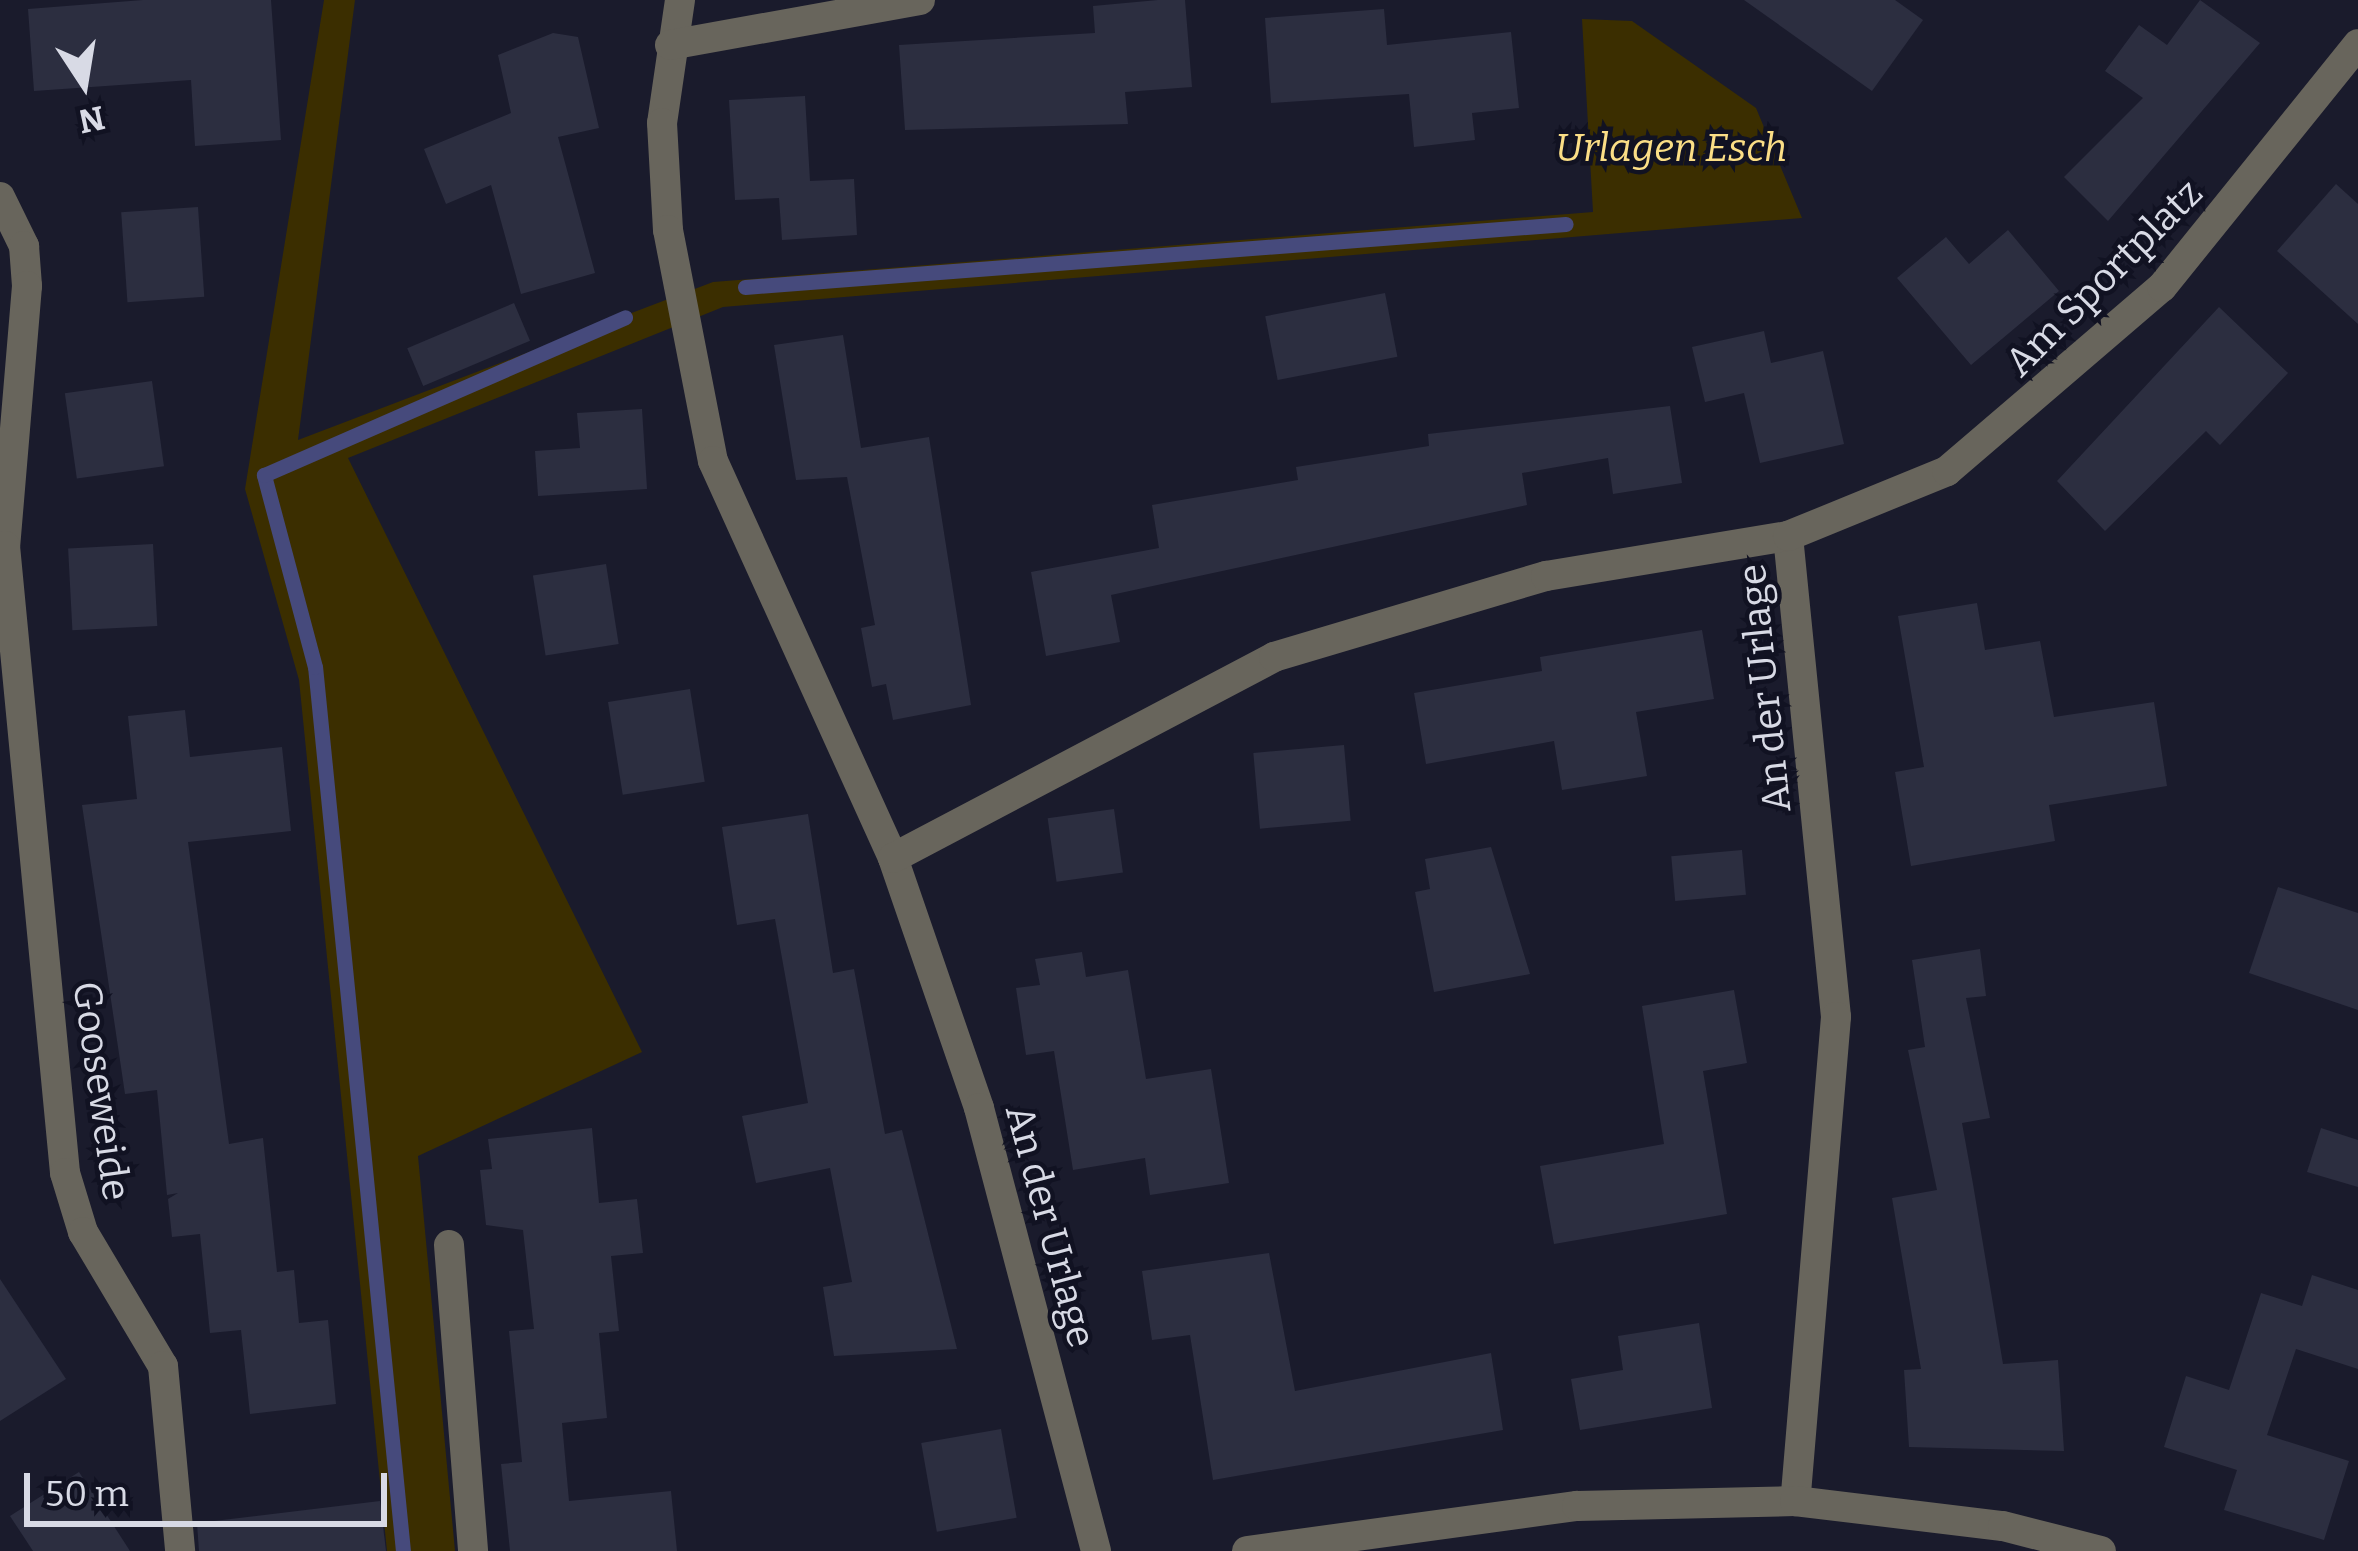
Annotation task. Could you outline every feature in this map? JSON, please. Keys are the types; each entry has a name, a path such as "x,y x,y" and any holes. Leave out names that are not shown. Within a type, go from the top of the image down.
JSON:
{"street":[{"path":"680,0 670,45 920,0"},
{"name":"Am Sportplatz","path":"1788,536 1947,471 2068,377 2262,174 2358,44"},
{"name":"An der Urlage","path":"670,45 662,123 676,295 713,461 893,858 979,1108 1096,1551"},
{"name":"Gooseweide","path":"0,197 28,286 4,546 65,1173 83,1232 163,1366 180,1551"},
{"name":"An der Urlage","path":"893,858 1274,657 1546,576 1788,536 1836,1017 1795,1501"},
{"path":"449,1245 473,1551"},
{"path":"1247,1551 1576,1506 1795,1501 2003,1526 2101,1551"}],"green space":[{"name":"Urlagen Esch","path":"324,0 355,0 298,440 713,282 1593,212 1582,19 1632,21 1756,108 1802,218 723,307 348,458 642,1052 418,1156 455,1551 387,1551 299,680 245,489"}],"building":[{"path":"143,0 271,0 281,140 195,146 191,80 34,91 28,9"},
{"path":"1185,0 1192,87 1125,92 1128,124 905,130 899,45 1095,33 1093,6"},
{"path":"1744,0 1895,0 1923,20 1872,91"},
{"path":"2200,0 2260,43 2108,221 2064,177 2143,98 2105,71 2139,25 2167,45"},
{"path":"1384,9 1387,45 1511,32 1519,108 1472,113 1475,140 1414,147 1409,94 1271,103 1265,18"},
{"path":"553,33 578,37 599,128 558,137 595,273 521,294 491,185 446,204 424,149 511,113 498,55"},
{"path":"805,96 810,181 854,179 857,235 782,240 779,198 735,200 729,100"},
{"path":"2336,184 2358,204 2358,324 2277,251"},
{"path":"198,207 204,297 127,302 121,212"},
{"path":"2008,230 2059,291 1971,365 1897,278 1946,237 1969,264"},
{"path":"1385,293 1397,357 1278,380 1265,316"},
{"path":"514,303 530,341 423,386 407,348"},
{"path":"2219,307 2288,373 2220,445 2206,431 2105,531 2057,481"},
{"path":"1764,331 1771,363 1823,351 1844,444 1760,463 1744,393 1705,402 1692,347"},
{"path":"843,335 861,448 929,437 971,705 893,720 886,684 872,687 861,628 875,625 847,477 796,480 774,345"},
{"path":"152,381 164,466 77,478 65,393"},
{"path":"1670,406 1682,483 1613,494 1608,458 1522,473 1527,505 1111,595 1120,642 1046,656 1031,572 1159,548 1152,505 1298,480 1296,467 1429,446 1428,434"},
{"path":"642,409 647,489 538,496 535,451 580,448 577,413"},
{"path":"153,544 157,626 72,630 68,548"},
{"path":"606,564 619,644 546,656 533,576"},
{"path":"1977,603 1985,650 2040,641 2054,717 2154,702 2167,786 2049,805 2055,841 1911,866 1895,772 1924,767 1898,616"},
{"path":"1702,630 1714,699 1636,712 1647,776 1562,790 1554,741 1426,764 1414,693 1542,671 1540,657"},
{"path":"690,689 705,782 623,795 608,702"},
{"path":"185,710 190,757 282,747 291,831 188,842 229,1144 263,1138 277,1272 294,1270 299,1323 328,1320 336,1404 250,1414 241,1330 210,1333 200,1234 172,1237 168,1199 178,1193 167,1195 157,1090 125,1094 82,805 137,799 128,716"},
{"path":"1344,745 1351,821 1260,829 1253,753"},
{"path":"1114,809 1123,872 1057,882 1048,818"},
{"path":"808,814 833,973 854,969 885,1134 902,1130 957,1349 834,1356 823,1287 852,1282 830,1168 756,1183 742,1116 808,1103 775,919 737,925 722,827"},
{"path":"1491,847 1530,974 1434,992 1415,892 1430,889 1425,859"},
{"path":"1742,850 1746,895 1675,901 1671,856"},
{"path":"2278,887 2358,913 2358,1010 2249,973"},
{"path":"1980,949 1986,996 1966,998 1990,1118 1962,1123 2003,1364 2058,1360 2064,1451 1909,1447 1904,1370 1921,1369 1892,1198 1937,1190 1908,1050 1925,1047 1912,960"},
{"path":"1082,952 1086,977 1128,970 1146,1079 1211,1069 1229,1183 1150,1195 1145,1158 1073,1170 1054,1051 1026,1055 1016,988 1040,985 1035,959"},
{"path":"1734,990 1747,1063 1703,1071 1727,1214 1554,1244 1540,1166 1664,1144 1642,1006"},
{"path":"592,1128 599,1203 637,1199 643,1253 611,1256 619,1331 599,1333 607,1418 562,1423 569,1501 671,1491 677,1551 510,1551 501,1464 522,1462 509,1331 534,1329 523,1230 486,1225 480,1170 492,1169 488,1139"},
{"path":"2321,1128 2358,1140 2358,1187 2307,1172"},
{"path":"1269,1253 1295,1391 1491,1353 1503,1430 1213,1480 1190,1335 1152,1340 1142,1271"},
{"path":"2312,1275 2358,1290 2358,1369 2296,1349 2267,1435 2349,1461 2324,1540 2224,1510 2237,1470 2164,1447 2186,1376 2229,1390 2261,1293 2302,1306"},
{"path":"0,1279 66,1379 0,1421"},
{"path":"1699,1323 1712,1408 1580,1430 1571,1379 1623,1370 1618,1336"},
{"path":"1001,1429 1017,1518 937,1532 921,1443"},
{"path":"79,1472 130,1551 33,1551 10,1516"},
{"path":"380,1501 386,1551 199,1551 197,1523"}],"waterway":[{"path":"745,287 1566,224"},
{"path":"403,1551 315,667 264,475 625,317"}]}
